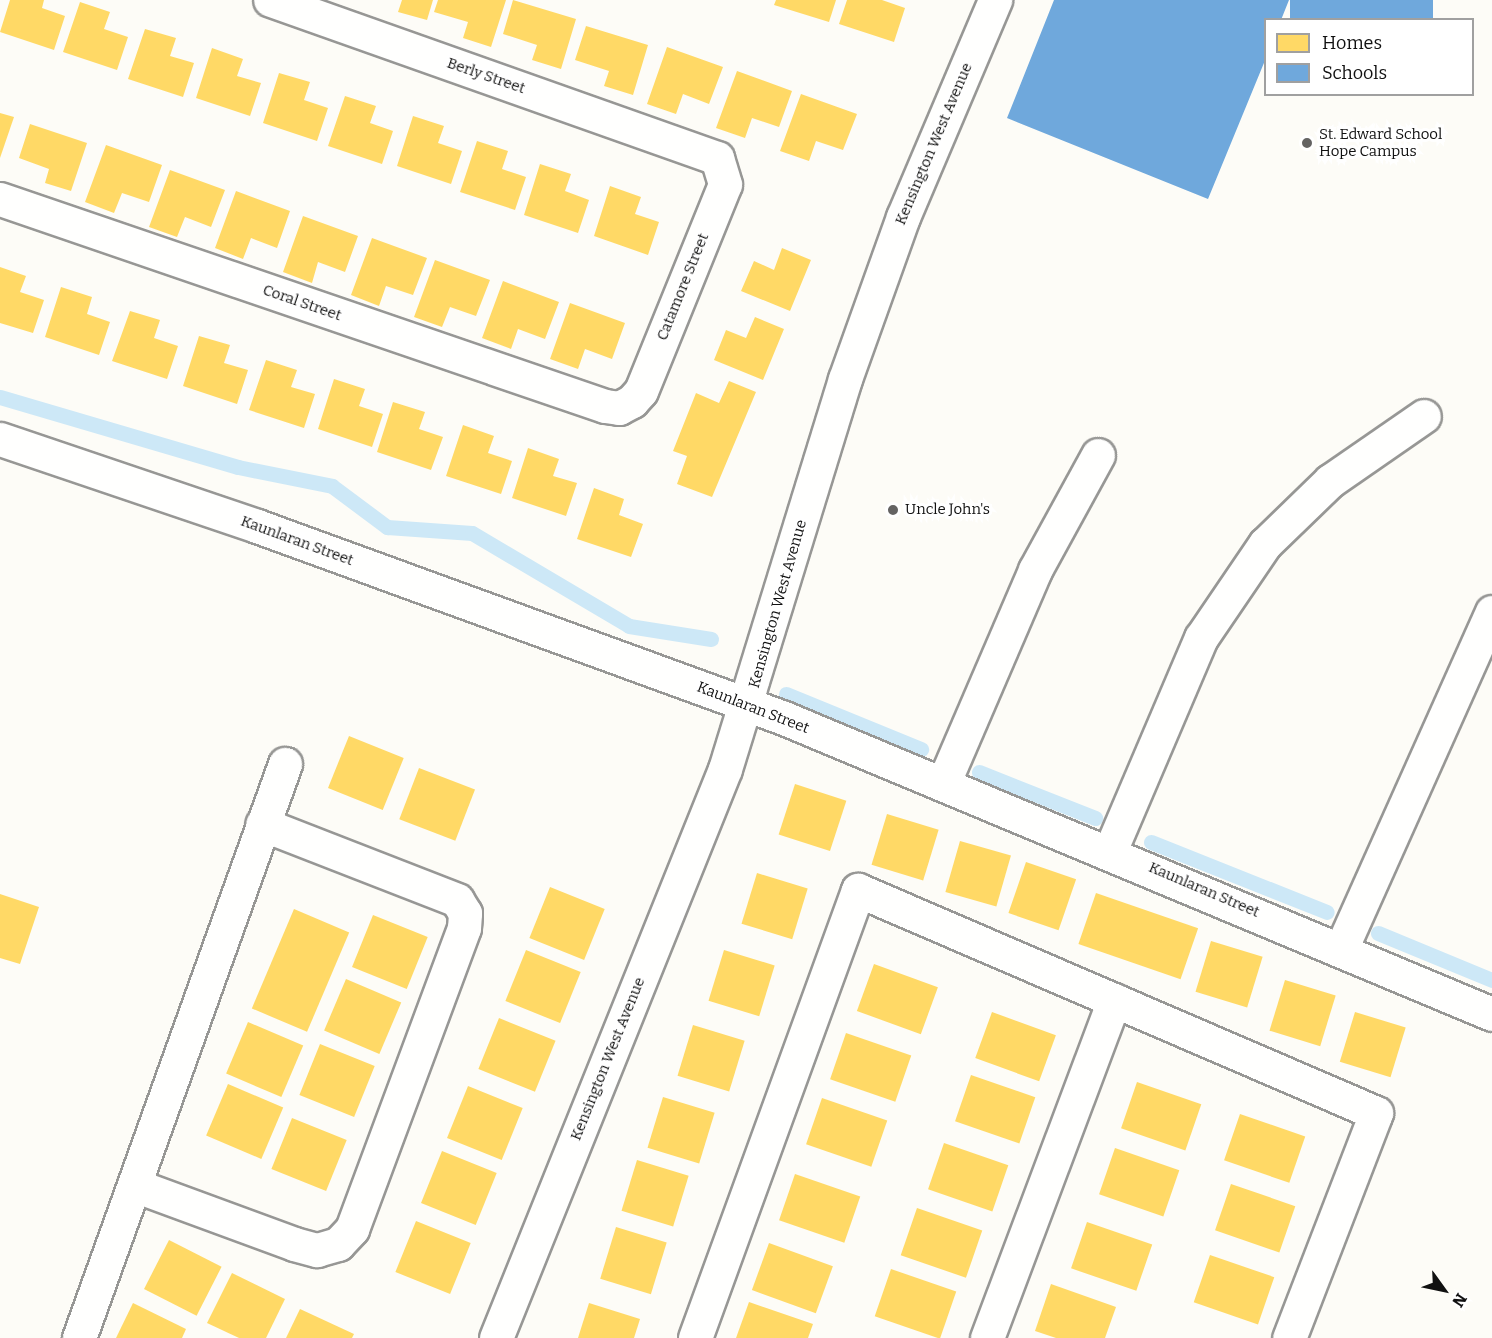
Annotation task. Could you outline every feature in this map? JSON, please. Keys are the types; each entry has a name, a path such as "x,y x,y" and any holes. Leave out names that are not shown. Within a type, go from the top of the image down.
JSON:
{"street":[{"name":"Berly Street","path":"271,0 702,151"},
{"name":"Kensington West Avenue","path":"496,1338 749,705 845,379 903,217 994,0"},
{"name":"Catamore Street","path":"605,406 619,408 641,390 725,184 717,158 702,151"},
{"name":"Coral Street","path":"0,200 605,406"},
{"path":"1110,851 1201,638 1265,544 1330,481 1424,416"},
{"name":"Kaunlaran Street","path":"0,439 749,705 1342,947 1492,1014"},
{"path":"943,784 1035,570 1098,455"},
{"path":"1342,947 1492,612"},
{"path":"79,1338 285,764"},
{"path":"134,1185 294,1244 317,1250 338,1244 352,1230 464,928 465,913 457,900 262,824"},
{"path":"695,1338 858,890 1376,1113 1289,1338"},
{"path":"987,1338 1114,1000"}],"building: Homes":[{"path":"10,0 44,0 42,8 65,16 54,50 0,32"},
{"path":"402,0 433,0 427,20 398,12"},
{"path":"438,0 506,0 491,47 463,38 468,22 434,12"},
{"path":"513,0 576,19 561,69 532,60 537,45 503,34"},
{"path":"776,0 836,0 829,22 774,5"},
{"path":"847,0 882,0 905,8 894,42 839,24"},
{"path":"80,2 110,12 104,29 128,37 117,70 63,52"},
{"path":"586,26 648,45 633,95 604,86 609,71 575,60"},
{"path":"145,29 176,38 170,56 194,63 183,97 128,79"},
{"path":"667,47 723,67 709,104 683,94 676,114 647,104"},
{"path":"212,48 243,59 237,76 261,83 250,116 196,98"},
{"path":"737,71 792,91 779,127 752,118 745,138 716,128"},
{"path":"279,73 310,82 304,100 328,108 317,141 263,123"},
{"path":"801,94 857,114 843,150 816,141 809,161 780,151"},
{"path":"345,96 376,106 370,123 393,131 382,164 328,146"},
{"path":"0,113 14,117 0,158"},
{"path":"413,116 444,126 438,143 462,151 451,184 397,166"},
{"path":"30,124 87,143 71,191 45,183 49,169 19,158"},
{"path":"477,141 508,151 502,169 526,177 515,210 460,192"},
{"path":"106,145 162,165 149,202 122,193 114,213 85,202"},
{"path":"540,164 571,174 565,191 589,200 578,233 524,215"},
{"path":"170,170 225,190 211,227 185,217 177,237 149,227"},
{"path":"610,186 641,197 635,214 659,222 648,255 594,236"},
{"path":"236,191 290,211 277,248 251,238 243,259 215,248"},
{"path":"303,216 358,236 345,272 318,262 312,283 283,272"},
{"path":"372,238 427,258 413,295 386,286 379,306 351,295"},
{"path":"782,248 811,260 790,311 741,291 754,261 774,270"},
{"path":"435,260 490,280 476,316 450,307 442,327 414,317"},
{"path":"0,267 26,276 20,292 44,300 33,333 0,323"},
{"path":"503,281 559,302 545,339 518,329 511,349 482,338"},
{"path":"61,287 92,297 87,314 110,322 99,355 45,337"},
{"path":"570,303 625,323 612,359 585,349 578,369 550,359"},
{"path":"130,311 160,320 154,338 178,346 167,379 112,361"},
{"path":"755,317 784,329 763,380 714,360 726,330 746,338"},
{"path":"199,336 230,345 224,363 248,370 237,404 183,386"},
{"path":"266,360 297,370 291,387 315,394 304,428 249,410"},
{"path":"334,379 365,389 359,406 383,414 372,447 318,429"},
{"path":"729,381 756,392 712,497 677,484 687,456 673,451 696,393 719,403"},
{"path":"393,402 425,412 419,429 443,437 431,470 377,452"},
{"path":"463,425 494,436 488,453 512,461 501,494 446,476"},
{"path":"528,448 559,459 553,476 577,483 566,516 512,498"},
{"path":"594,488 624,499 619,515 643,524 631,557 577,539"},
{"path":"349,736 404,758 383,810 328,788"},
{"path":"419,768 475,790 455,841 399,819"},
{"path":"795,784 846,801 830,851 779,834"},
{"path":"887,814 939,830 923,880 872,865"},
{"path":"960,841 1011,856 996,907 945,892"},
{"path":"1026,862 1076,879 1059,930 1008,913"},
{"path":"757,873 808,888 792,939 742,924"},
{"path":"550,887 605,909 584,960 529,938"},
{"path":"1096,893 1198,928 1181,979 1078,944"},
{"path":"0,894 39,907 20,964 0,958"},
{"path":"294,909 349,932 307,1032 252,1008"},
{"path":"373,915 428,937 407,989 352,967"},
{"path":"1211,941 1263,957 1247,1007 1196,992"},
{"path":"526,950 581,972 560,1023 505,1001"},
{"path":"724,950 775,965 759,1016 709,1001"},
{"path":"874,964 938,987 921,1034 857,1011"},
{"path":"346,979 401,1002 379,1054 324,1031"},
{"path":"1285,980 1336,995 1320,1046 1270,1031"},
{"path":"992,1012 1056,1035 1039,1081 975,1058"},
{"path":"1355,1012 1406,1027 1390,1077 1340,1062"},
{"path":"499,1018 556,1041 535,1092 478,1069"},
{"path":"248,1022 303,1045 281,1097 226,1074"},
{"path":"693,1025 745,1041 729,1091 678,1076"},
{"path":"846,1033 911,1055 895,1102 830,1079"},
{"path":"320,1044 375,1066 354,1117 299,1095"},
{"path":"971,1075 1035,1097 1019,1143 955,1121"},
{"path":"1137,1082 1201,1104 1185,1150 1121,1128"},
{"path":"228,1084 283,1107 261,1159 206,1136"},
{"path":"468,1086 523,1108 502,1160 447,1138"},
{"path":"663,1097 715,1113 699,1163 648,1148"},
{"path":"822,1098 887,1120 871,1167 806,1144"},
{"path":"1240,1114 1305,1136 1289,1183 1224,1160"},
{"path":"292,1118 347,1140 326,1191 271,1169"},
{"path":"944,1143 1008,1165 992,1211 928,1189"},
{"path":"1115,1148 1179,1170 1163,1216 1099,1194"},
{"path":"442,1151 497,1173 476,1225 421,1203"},
{"path":"637,1160 689,1176 673,1226 622,1211"},
{"path":"795,1174 860,1196 844,1243 779,1220"},
{"path":"1231,1184 1295,1206 1279,1252 1215,1230"},
{"path":"917,1208 982,1230 966,1278 901,1255"},
{"path":"416,1221 471,1243 450,1294 395,1272"},
{"path":"1087,1222 1152,1244 1136,1291 1071,1268"},
{"path":"616,1227 667,1242 651,1294 600,1279"},
{"path":"169,1240 222,1267 197,1316 144,1289"},
{"path":"769,1243 833,1266 816,1313 752,1290"},
{"path":"1210,1255 1274,1277 1258,1324 1194,1302"},
{"path":"891,1269 956,1291 940,1338 875,1316"},
{"path":"232,1273 285,1299 266,1338 239,1338 207,1323"},
{"path":"1051,1284 1116,1307 1105,1338 1056,1338 1035,1331"},
{"path":"749,1302 813,1324 808,1338 736,1338"},
{"path":"133,1303 186,1329 182,1338 116,1338"},
{"path":"589,1303 640,1319 634,1338 578,1338"},
{"path":"300,1309 354,1334 352,1338 286,1338"}],"building: Schools":[{"path":"1054,0 1289,0 1282,18 1264,18 1264,63 1208,199 1007,118"},
{"path":"1290,0 1433,0 1433,18 1290,18"}],"waterway":[{"path":"0,397 238,467 332,486 387,527 472,533 629,626 711,639"},
{"path":"786,694 921,749"},
{"path":"979,772 1095,818"},
{"path":"1151,842 1327,912"},
{"path":"1378,933 1492,980"}],"place":[{"name":"St. Edward School Hope Campus","path":"1307,143"},
{"name":"Uncle John's","path":"893,510"}]}
